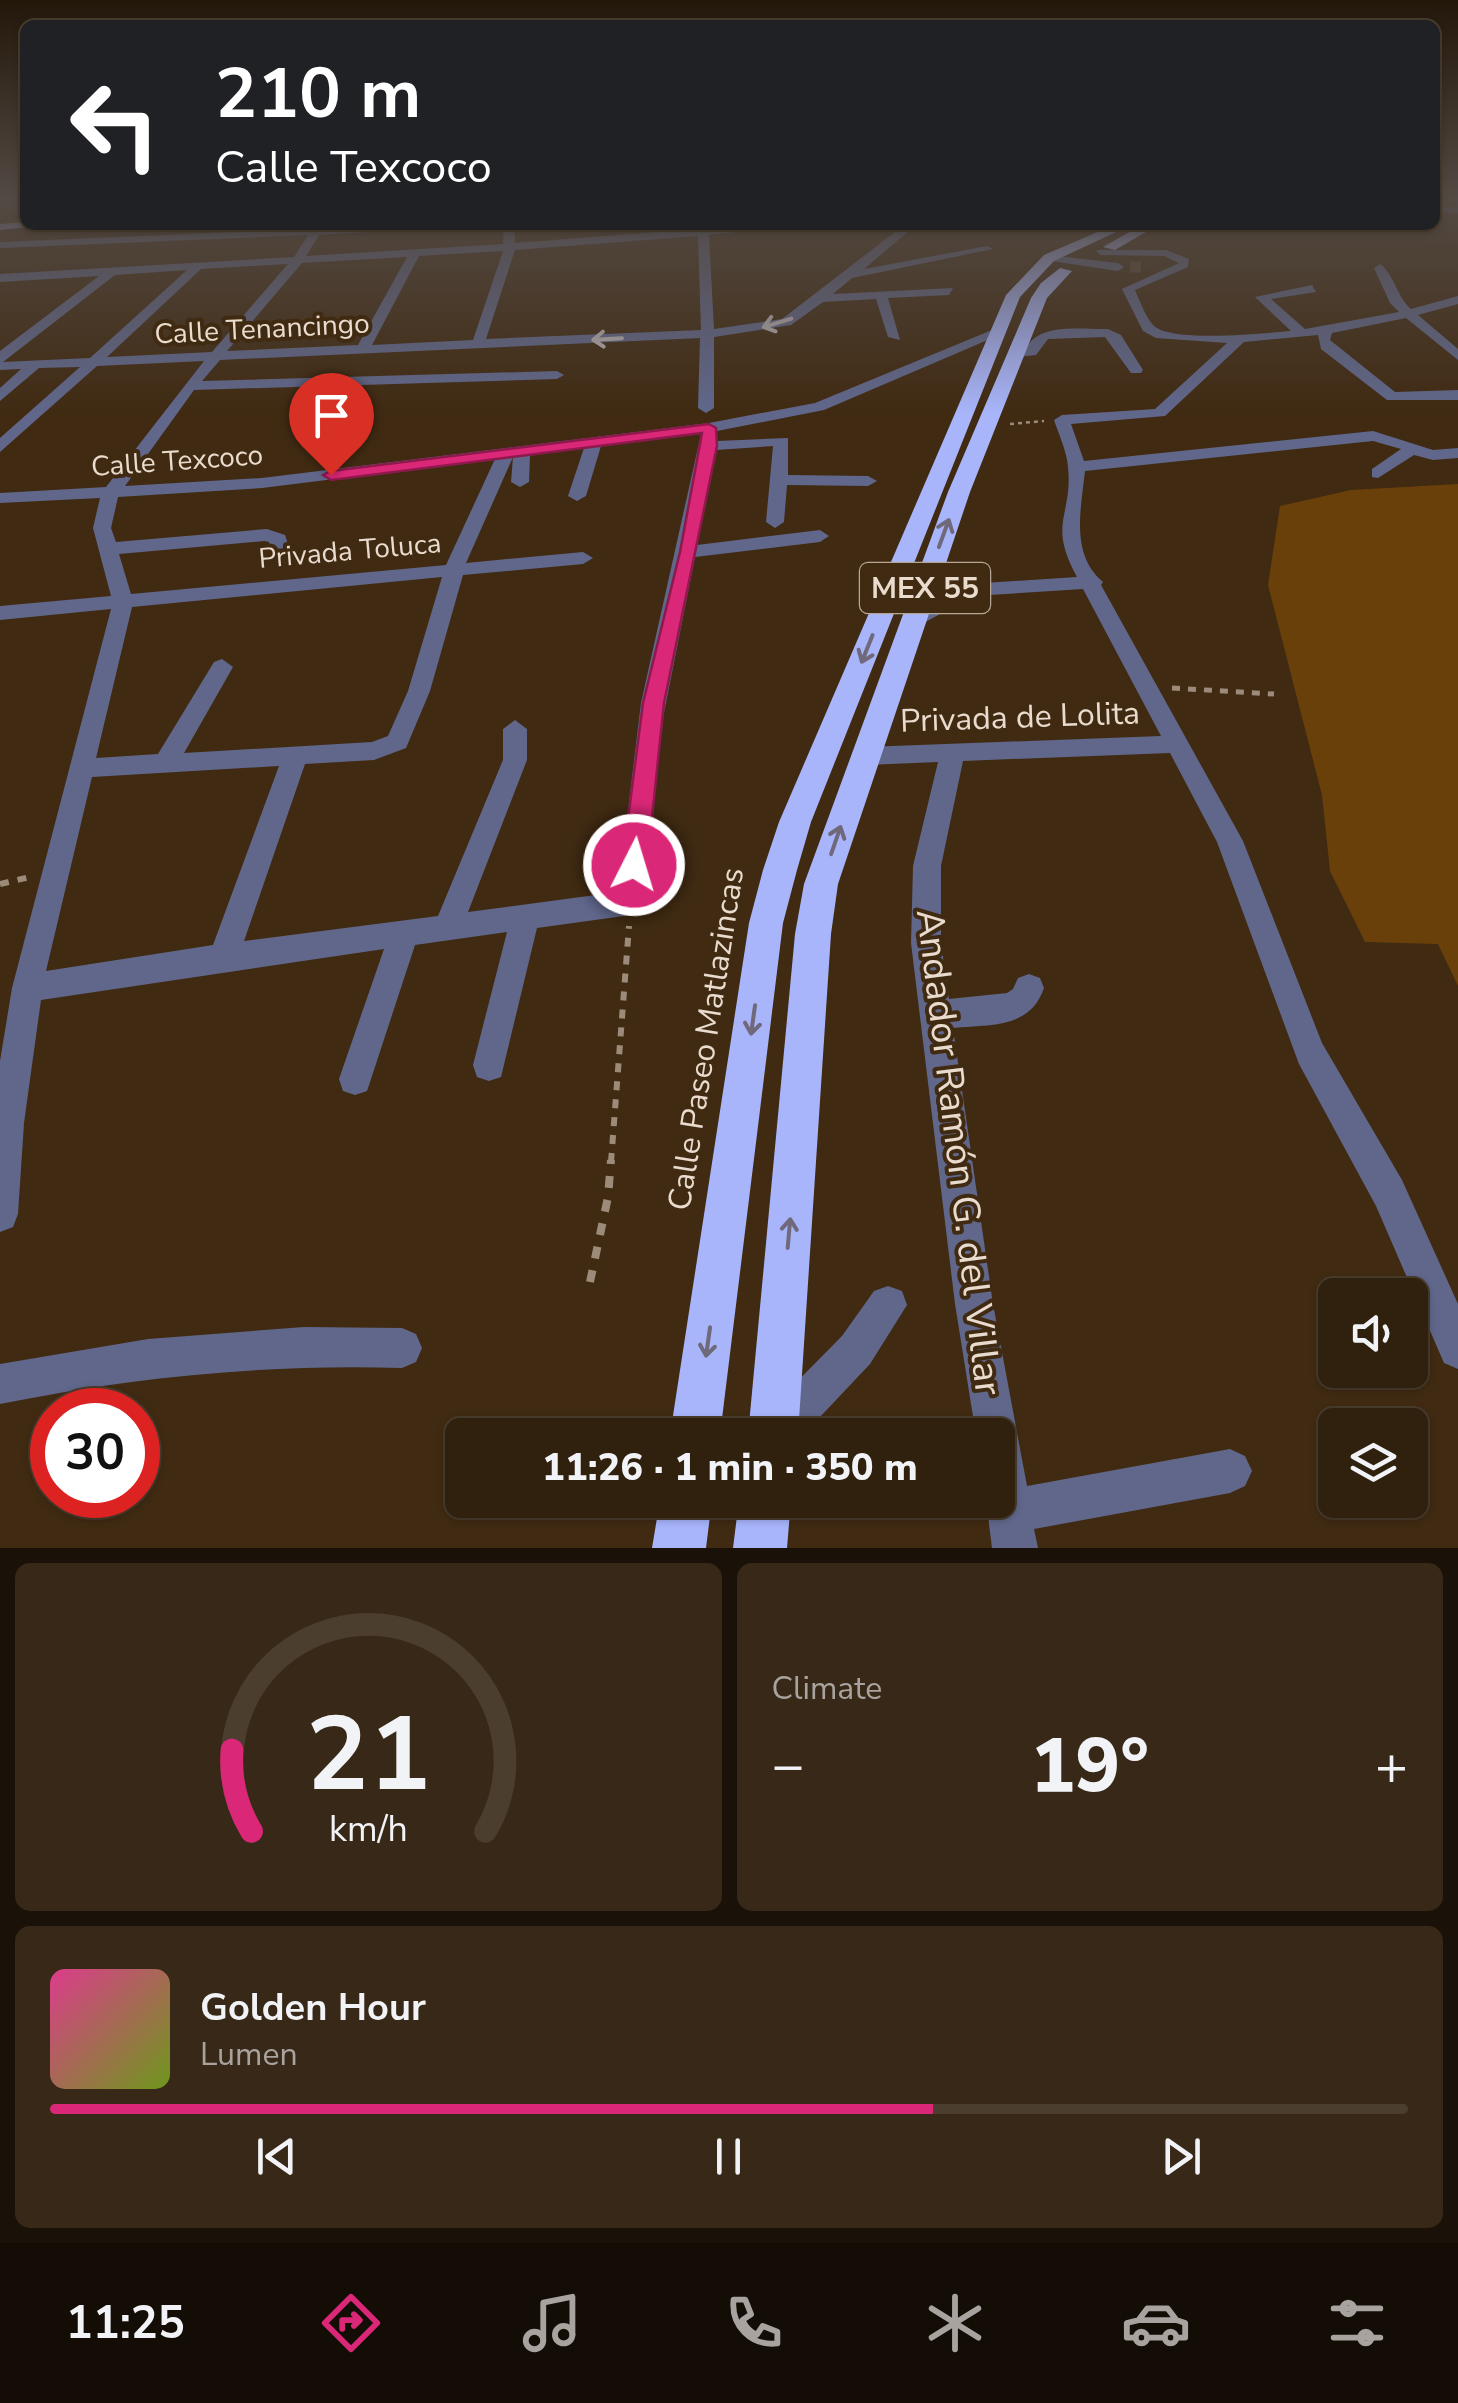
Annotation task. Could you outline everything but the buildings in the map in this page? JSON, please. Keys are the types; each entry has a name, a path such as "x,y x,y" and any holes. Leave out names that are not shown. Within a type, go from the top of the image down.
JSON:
{"highway":[{"name":"Calle Paseo Matlazincas","path":"774,1418 812,934 821,884 959,492 988,426 1013,294 1038,269"},
{"name":"Calle Paseo Matlazincas","path":"697,1418 766,923 780,870 796,822 1006,342 1046,286 1076,269"},
{"path":"679,1548 683,1518"},
{"path":"760,1548 764,1518"}],"street":[{"path":"0,278 151,269"},
{"path":"0,446 193,269"},
{"path":"0,1214 7,1123 27,988 123,601 102,528 110,494 184,393 290,269"},
{"path":"363,350 407,269"},
{"path":"478,344 504,269"},
{"path":"27,988 224,957 631,904 641,789 654,703 688,552 708,427 704,334 708,269"},
{"name":"Calle Tenancingo","path":"0,362 92,362 736,332 786,322 855,269"},
{"path":"846,276 881,269"},
{"path":"1174,269 1128,288 1152,332 1240,339 1409,315 1458,300"},
{"path":"1381,269 1388,278 1392,297 1458,356"},
{"path":"0,362 111,272"},
{"path":"0,296 26,277"},
{"path":"1300,331 1261,297 1312,289"},
{"path":"820,298 949,292"},
{"path":"881,295 895,337"},
{"path":"1327,328 1323,340 1326,346 1392,397 1458,394"},
{"name":"Calle Texcoco","path":"0,498 245,485 708,427 819,408 1006,342 1031,352 1038,338 1045,335 1108,334 1116,338 1136,370"},
{"path":"1240,339 1154,414 1062,420 1077,467 1070,532 1072,550 1093,582 1144,687 1230,841 1310,1053 1388,1193 1458,1350"},
{"path":"0,396 36,364"},
{"path":"184,393 557,375"},
{"path":"184,393 352,398"},
{"path":"708,427 782,441 774,522"},
{"path":"1077,467 1386,437 1418,453 1458,453"},
{"path":"577,496 594,444"},
{"path":"1378,473 1418,453"},
{"path":"514,454 520,482"},
{"path":"81,768 389,748 403,735 453,570 514,454"},
{"path":"779,480 868,481"},
{"path":"106,549 268,535 278,540 284,561"},
{"path":"688,552 820,536"},
{"name":"Privada Toluca","path":"0,613 583,558"},
{"path":"914,620 969,590 1093,582"},
{"path":"164,763 222,668"},
{"path":"448,928 515,760 514,729"},
{"name":"Privada de Lolita","path":"866,756 1176,744"},
{"name":"Andador Ramón G. del Villar","path":"953,751 927,866 924,903 974,1304 994,1418"},
{"path":"224,957 296,754"},
{"path":"489,1065 525,918"},
{"path":"354,1079 404,933"},
{"path":"935,1015 1010,1006 1025,999 1029,988"},
{"path":"790,1418 856,1350 888,1305"},
{"path":"0,1384 51,1373 233,1352 338,1345 402,1348"},
{"path":"1013,1530 1230,1471"}],"path":[{"path":"988,426 1062,420"},
{"path":"1144,687 1274,694"},
{"path":"590,1282 608,1196 631,904"}],"shaded area":[{"path":"1458,484 1458,986 1438,944 1365,942 1330,871 1322,795 1268,585 1280,506 1351,490"}],"route":[{"path":"331,475 709,428 709,446 688,552 654,703 634,865"}]}
